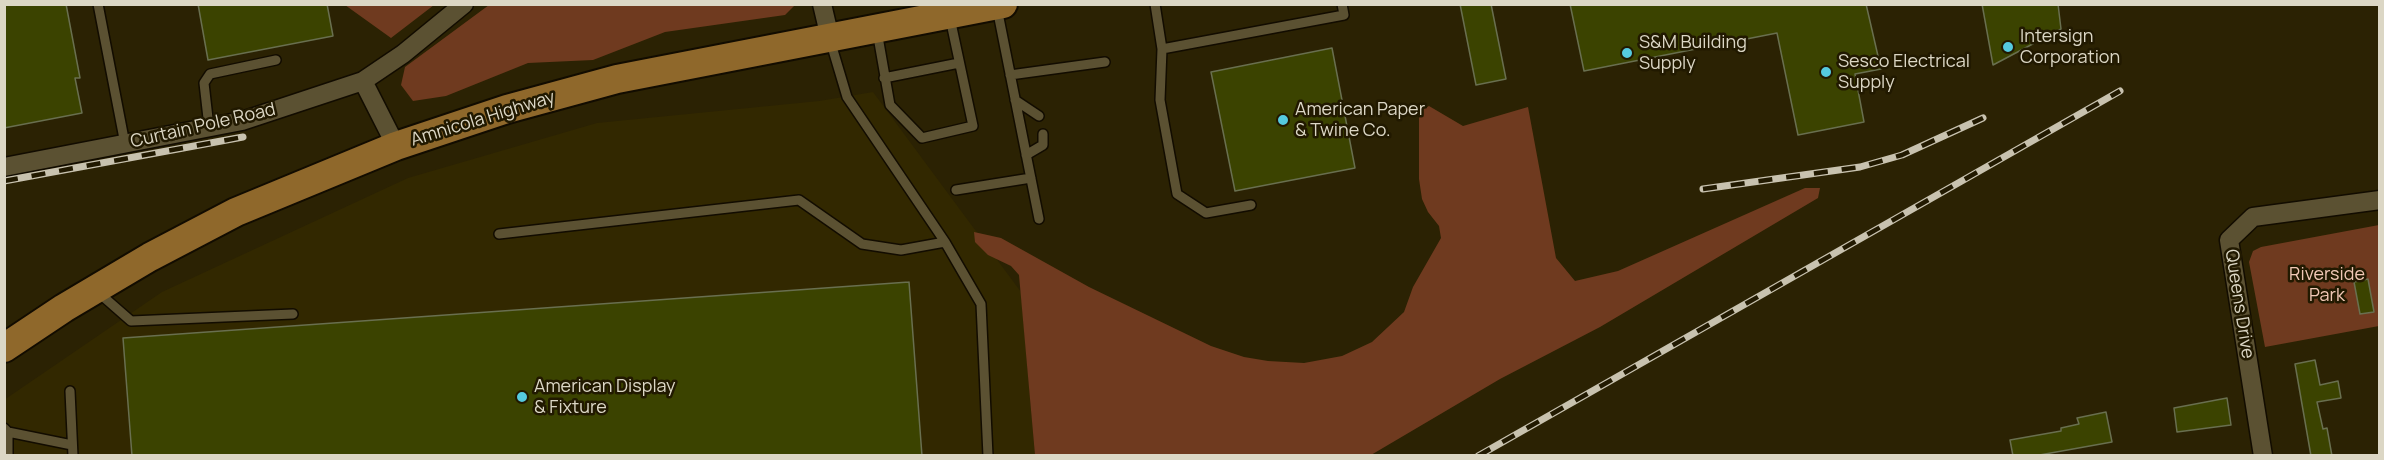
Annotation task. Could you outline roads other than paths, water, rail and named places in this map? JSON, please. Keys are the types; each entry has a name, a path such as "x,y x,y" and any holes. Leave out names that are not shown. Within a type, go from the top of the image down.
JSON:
{"main road":[{"name":"Amnicola Highway","path":"4,348 150,256 236,212 396,146 507,110 617,79 1000,5"}],"street":[{"name":"Curtain Pole Road","path":"4,167 242,121 363,81 404,54 464,4"},
{"path":"822,4 830,38"},
{"path":"363,81 396,146"},
{"name":"Queens Drive","path":"2263,456 2229,240 2253,217 2379,200"}],"lane":[{"path":"98,4 125,144"},
{"path":"1155,4 1162,49 1160,100 1177,194 1206,213 1251,205"},
{"path":"1162,49 1344,15 1342,4"},
{"path":"1000,5 1010,75 1039,219"},
{"path":"876,29 890,105 922,138 973,126 949,15"},
{"path":"830,38 847,97 945,242 981,304 988,456"},
{"path":"209,127 204,83 210,74 276,60"},
{"path":"1010,75 1105,62"},
{"path":"884,78 959,63"},
{"path":"1015,100 1039,116"},
{"path":"1026,155 1043,145 1043,134"},
{"path":"957,190 1030,178"},
{"path":"499,234 799,200 862,244 901,250 945,242"},
{"path":"95,290 130,321 293,314"},
{"path":"70,391 73,456"},
{"path":"8,456 6,430 72,445"}],"railway":[{"path":"1478,456 2120,91"},
{"path":"1703,189 1860,167 1902,155 1983,118"},
{"path":"4,181 243,137"}],"place":[{"name":"Intersign Corporation","path":"2008,47"},
{"name":"S&M Building Supply","path":"1627,53"},
{"name":"Sesco Electrical Supply","path":"1826,72"},
{"name":"American Paper & Twine Co.","path":"1283,120"},
{"name":"American Display & Fixture","path":"522,397"}],"park label":[{"name":"Riverside Park","path":"2327,285"}]}
